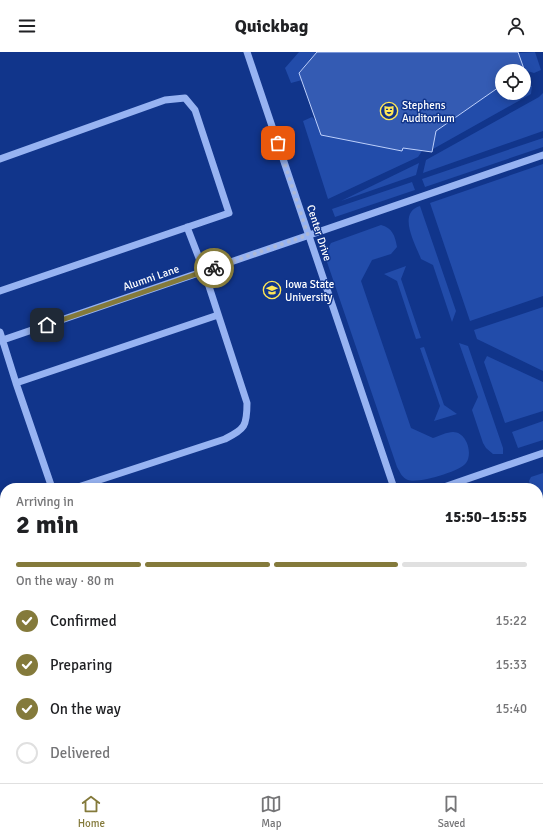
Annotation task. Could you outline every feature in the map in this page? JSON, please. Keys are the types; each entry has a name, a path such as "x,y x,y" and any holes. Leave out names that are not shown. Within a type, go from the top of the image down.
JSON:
{"street":[{"name":"Center Drive","path":"247,52 392,483"},
{"path":"0,159 165,100 185,98 196,110 229,213 0,291"},
{"name":"Alumni Lane","path":"1,340 543,155"},
{"path":"90,483 225,438 241,431 247,420 247,403 204,271 187,227"},
{"path":"16,383 218,315"},
{"path":"0,332 1,340 50,483"},
{"path":"456,483 543,453"}],"shaded area":[{"path":"299,52 317,52 299,72 302,80 291,83 285,68"},
{"path":"535,52 541,70 534,73 531,72 531,64 522,64 518,53"},
{"path":"495,90 495,100 520,100 433,149 436,131"},
{"path":"543,93 543,131 423,173 426,160 539,97"},
{"path":"312,117 317,122 321,135 402,151 405,133 418,150 422,151 418,157 328,199 303,121"},
{"path":"543,138 543,147 425,187 422,179"},
{"path":"419,163 416,175 341,201"},
{"path":"543,164 543,296 470,321 430,203"},
{"path":"412,182 415,190 335,217 332,209"},
{"path":"420,206 456,311 452,322 433,265 421,259 412,237 409,222 410,215 413,210"},
{"path":"381,225 390,230 397,247 391,254 372,260 361,281 411,428 433,438 453,432 458,433 465,439 469,449 466,463 456,470 421,480 413,481 404,478 397,467 327,262 326,252 331,243"},
{"path":"406,266 401,279 421,338 416,339 397,281 384,274"},
{"path":"543,307 543,371 477,339 474,330"},
{"path":"459,343 468,346 503,448 503,454 493,454 483,443 472,410 478,397"},
{"path":"424,347 444,405 457,414 434,421 440,406 420,348"},
{"path":"487,356 543,382 543,411 505,423 484,362"},
{"path":"543,421 543,440 518,448 512,432"},
{"path":"543,473 543,483 530,483 531,477"}],"building":[{"name":"Stephens Auditorium","path":"317,52 518,52 522,64 495,64 495,90 436,131 432,152 403,148 402,151 321,135 299,73"}],"way so far":[{"path":"214,268 308,235 278,143"}],"place":[{"name":"Stephens Auditorium","path":"389,111"},
{"name":"Iowa State University","path":"272,290"}],"route":[{"path":"47,325 214,268"}]}
